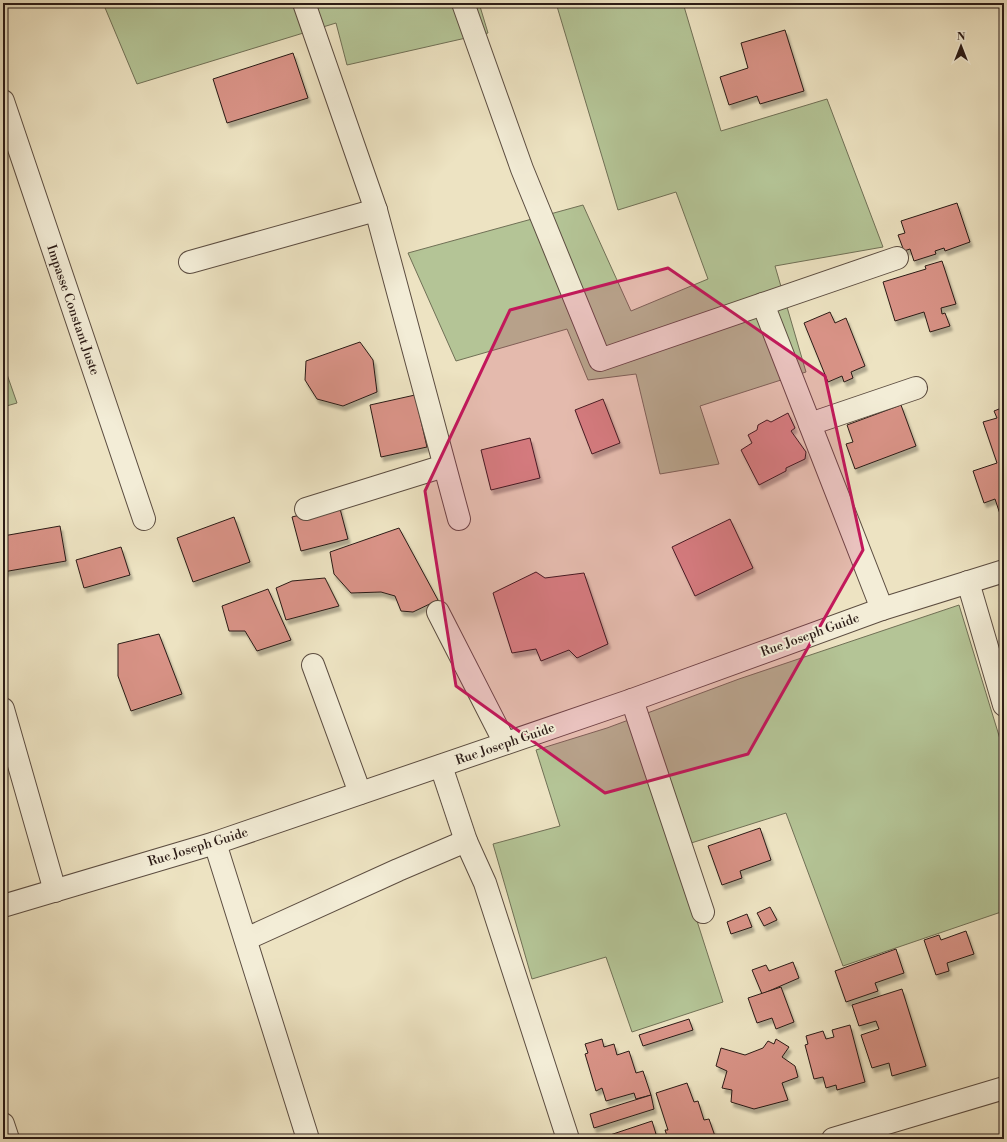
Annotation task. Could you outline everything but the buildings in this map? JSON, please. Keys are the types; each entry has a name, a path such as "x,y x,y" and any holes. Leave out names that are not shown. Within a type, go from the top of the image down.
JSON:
{"street":[{"path":"304,3 376,210 458,519"},
{"path":"464,3 522,169 600,360 897,258"},
{"name":"Impasse Constant Juste","path":"3,101 144,519"},
{"path":"190,262 376,210"},
{"path":"763,304 882,609"},
{"path":"810,424 916,388"},
{"path":"306,510 444,466"},
{"name":"Rue Joseph Guide","path":"3,906 215,843 632,700 882,609 1004,572"},
{"path":"968,582 1004,705"},
{"path":"438,612 505,744"},
{"path":"312,665 360,793"},
{"path":"632,700 703,912"},
{"path":"3,709 55,890"},
{"path":"441,766 466,841 485,883 568,1139"},
{"path":"246,939 466,841"},
{"path":"215,843 308,1139"},
{"path":"833,1139 1004,1088"},
{"path":"3,1124 8,1139"}],"highlighted area":[{"path":"668,268 825,376 863,550 748,754 605,793 456,686 425,491 510,310"}],"green space":[{"path":"103,3 479,3 488,33 347,65 336,23 137,84"},
{"path":"556,3 683,3 721,131 827,99 883,247 775,266 806,372 700,406 719,464 660,474 636,374 588,380 567,329 456,361 408,253 583,205 631,311 708,279 676,192 618,210"},
{"path":"3,363 17,403 3,407"},
{"path":"959,605 1004,752 1004,911 843,966 786,813 688,844 697,921 723,1002 632,1032 606,957 532,979 493,844 560,826 536,750 607,728 739,679"}]}
